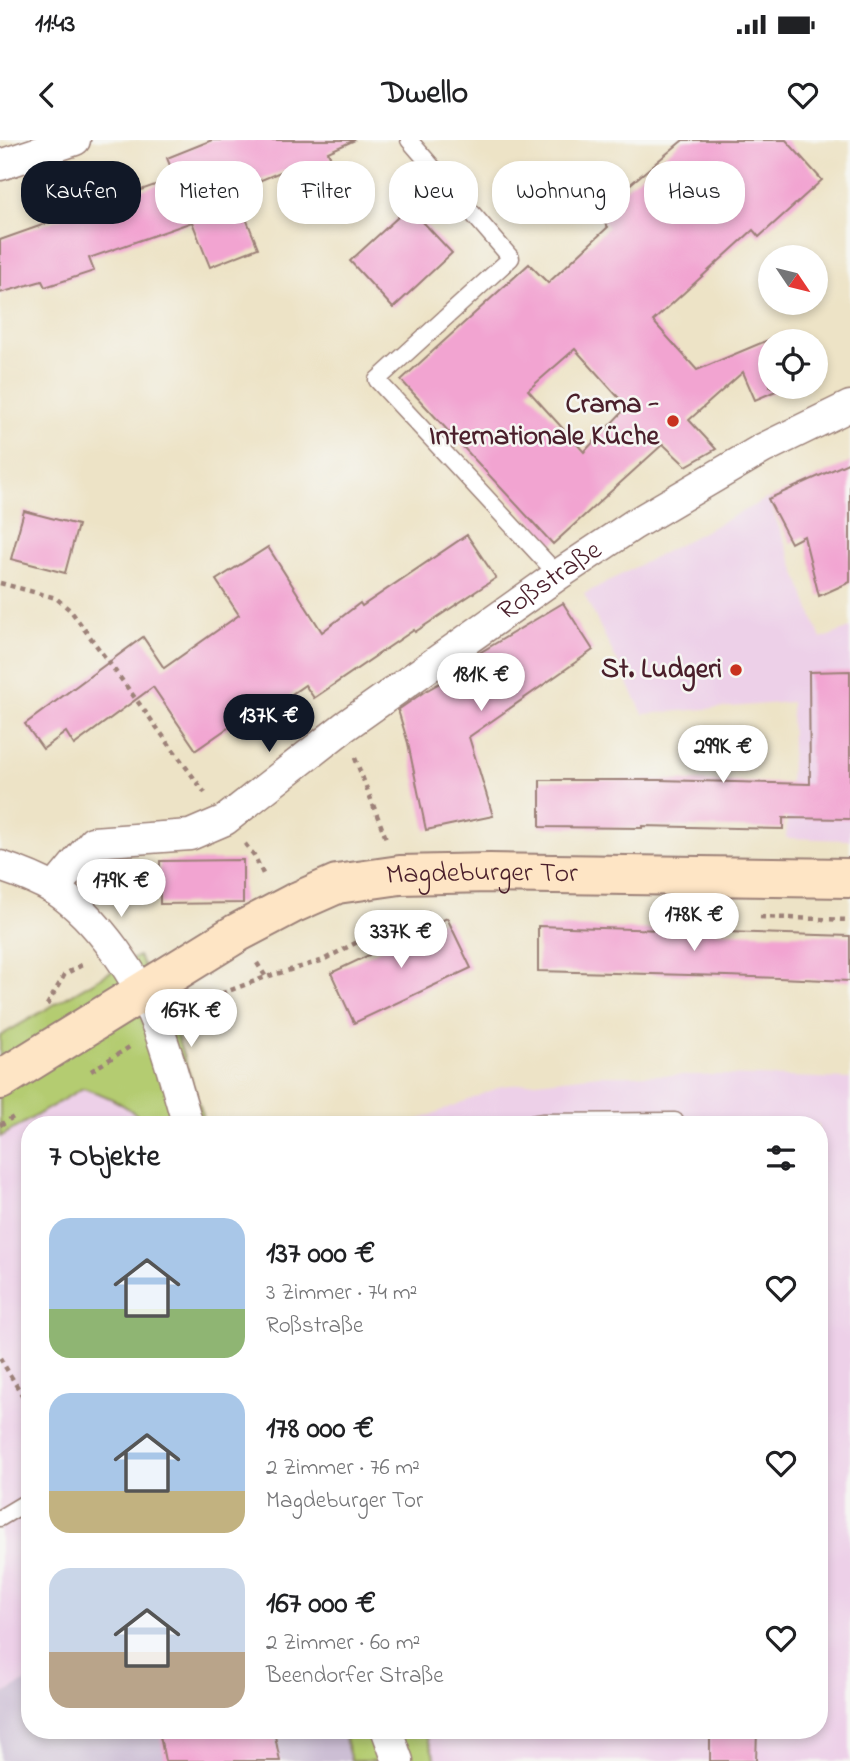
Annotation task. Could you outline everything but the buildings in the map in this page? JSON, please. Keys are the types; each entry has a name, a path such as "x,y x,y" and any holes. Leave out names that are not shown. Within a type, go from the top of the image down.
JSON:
{"main road":[{"name":"Magdeburger Tor","path":"0,1080 237,933 337,884 400,875 490,873 850,878"}],"street":[{"path":"0,165 75,140"},
{"name":"Roßstraße","path":"54,889 93,842 190,835 225,820 344,727 633,525 762,449 850,406"},
{"path":"0,866 54,889 85,915 113,949 142,992 159,1029 185,1116"},
{"path":"390,1739 398,1761"}],"lane":[{"path":"409,140 511,258 377,380 558,575"},
{"path":"0,1518 21,1505"}],"path":[{"path":"0,583 56,598 71,611 225,820 254,855 281,910"},
{"path":"344,727 400,875"},
{"path":"90,1071 207,999 266,977 321,961 405,920 440,910"},
{"path":"756,916 850,920"},
{"path":"43,1014 65,974 113,949"},
{"path":"0,1125 23,1112"},
{"path":"0,1358 21,1393"}],"shaded area":[{"name":"St. Ludgeri","path":"768,498 821,639 850,628 850,840 786,838 792,750 791,702 643,714 584,594"},
{"path":"598,1075 850,1079 850,1761 436,1761 428,1739 828,1739 828,1116 428,1116 502,1086"},
{"path":"83,1088 98,1092 140,1116 36,1116"},
{"path":"21,1125 21,1684 0,1696 0,1137"},
{"path":"21,1684 21,1739 345,1739 351,1761 0,1761 0,1696"}],"green space":[{"path":"138,956 166,1003 203,1116 137,1116 118,1102 83,1088 36,1116 21,1116 21,1125 0,1137 0,1036"},
{"path":"345,1739 428,1739 436,1761 351,1761"}],"place":[{"name":"Crama - Internationale Küche","path":"673,421"},
{"name":"St. Ludgeri","path":"736,670"}]}
